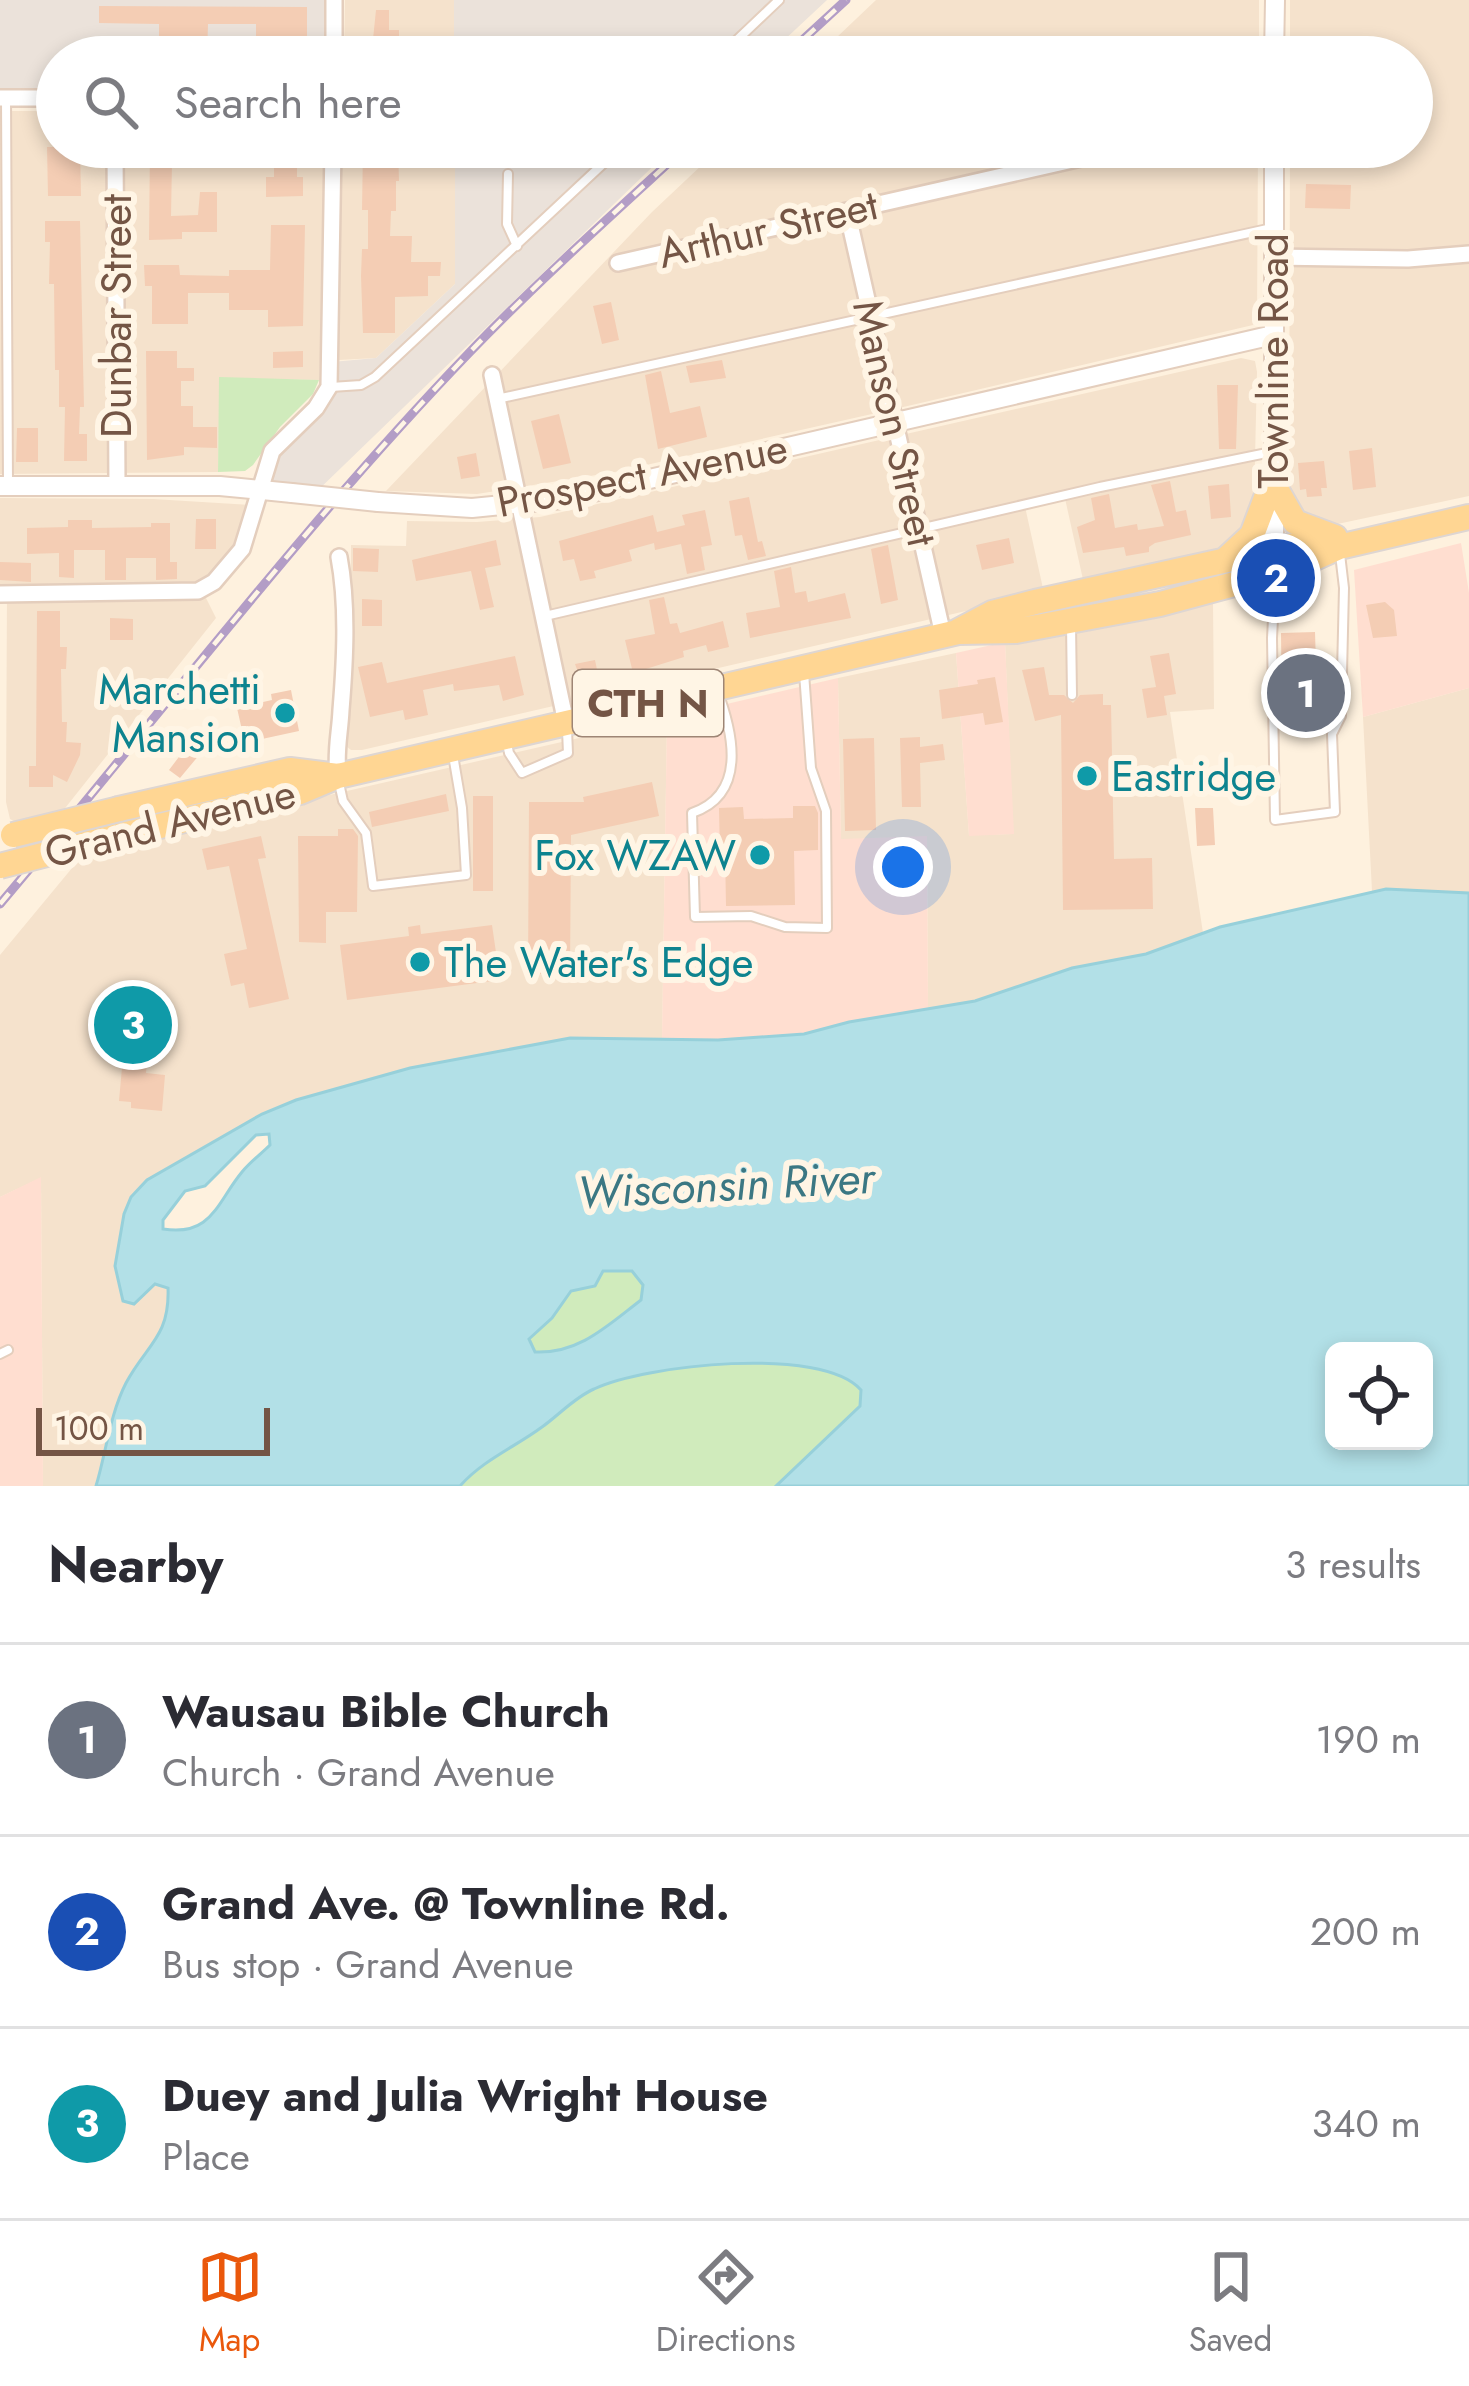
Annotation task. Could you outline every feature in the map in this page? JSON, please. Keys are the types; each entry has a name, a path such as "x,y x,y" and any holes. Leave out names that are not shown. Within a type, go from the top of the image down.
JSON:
{"main road":[{"path":"1272,482 1295,522 1347,545"},
{"path":"1224,561 1252,535 1272,482"},
{"name":"Grand Avenue","path":"950,634 999,610 1224,561 1317,559 1347,545 1467,523"},
{"name":"Grand Avenue","path":"0,866 300,792 338,776 950,634 1010,632 1070,622 1274,562"},
{"name":"Grand Avenue","path":"6,837 290,770 338,776"}],"street":[{"path":"334,0 334,36"},
{"path":"1274,36 1275,0"},
{"path":"3,98 36,98"},
{"name":"Dunbar Street","path":"115,168 117,485"},
{"path":"0,594 198,591 214,582 242,549 273,448 316,408 329,387 333,168"},
{"name":"Arthur Street","path":"618,263 1037,168"},
{"name":"Townline Road","path":"1274,168 1274,562"},
{"name":"Manson Street","path":"847,211 919,530 950,634"},
{"path":"1274,257 1419,259 1469,254"},
{"name":"Prospect Avenue","path":"4,486 260,490 449,508 520,505 585,494 1273,334"},
{"path":"492,375 566,723"},
{"path":"338,776 335,740 341,710 343,620 339,557"}],"lane":[{"path":"741,36 779,0"},
{"path":"3,98 4,486"},
{"path":"329,387 361,385 375,377 599,168"},
{"path":"508,174 507,224 517,246"},
{"path":"497,399 1274,227"},
{"path":"544,616 1272,452"},
{"path":"1274,562 1275,820 1335,812 1332,734 1341,716 1347,545"},
{"path":"1070,622 1072,695"},
{"path":"717,688 733,756 722,790 704,809 692,813 695,917 751,916 785,927 827,928 826,811 812,768 804,668"},
{"path":"505,736 522,773 568,752 566,723"},
{"path":"338,776 343,800 366,833 373,886 466,875 452,749"}],"shaded area":[{"path":"0,0 334,0 334,36 36,36 36,98 0,98"},
{"path":"345,0 454,0 454,36 344,36"},
{"path":"454,0 827,0 788,36 454,36"},
{"path":"876,0 1259,0 1259,36 838,36"},
{"path":"1290,0 1469,0 1469,496 1328,526 1306,522 1289,498 1290,168 1433,168 1433,36 1290,36"},
{"path":"0,111 36,111 36,168 455,168 455,284 376,358 320,361 319,380 220,378 218,472 0,474"},
{"path":"455,168 651,168 313,495 260,490 267,464 310,414 332,362 376,358 455,284"},
{"path":"699,168 1258,168 1257,320 1253,325 615,472 477,494 386,491"},
{"path":"1241,358 1255,361 1257,372 1254,502 1248,529 1227,549 1084,584 1064,494 1024,502 1044,593 362,750 346,746 351,545 406,546 407,521 540,517"},
{"path":"0,498 251,505 238,544 199,584 216,618 62,812 16,822 10,819 6,802 7,590 0,589"},
{"path":"1461,543 1469,593 1469,688 1363,717 1354,570"},
{"path":"1213,602 1214,709 1170,712 1203,933 1146,954 1072,968 975,1001 928,1008 927,837 841,840 838,678 956,653 969,835 1013,834 1005,642"},
{"path":"1005,642 1014,834 969,836 956,653"},
{"path":"838,678 841,839 927,836 928,1008 804,1034 662,1038 667,718"},
{"path":"1469,688 1469,893 1372,891 1363,717"},
{"path":"667,718 662,1038 570,1038 410,1068 147,1180 134,1304 155,1284 168,1288 168,1310 158,1341 126,1383 96,1486 43,1486 41,1178 0,1197 0,955 82,856"},
{"path":"41,1177 43,1486 0,1486 0,1197"}],"green space":[{"path":"219,377 319,380 313,394 280,427 253,465 245,471 218,472"},
{"path":"603,1271 632,1271 643,1285 641,1300 579,1343 535,1352 528,1339 552,1318 571,1291 595,1286"},
{"path":"740,1363 804,1366 836,1373 861,1390 860,1406 776,1486 460,1486 473,1471 591,1389 648,1370"}],"water":[{"name":"Wisconsin River","path":"1386,889 1469,893 1469,1486 776,1486 860,1406 861,1390 840,1376 810,1367 732,1364 651,1373 594,1389 460,1486 96,1486 121,1395 161,1330 168,1305 168,1288 155,1284 134,1304 123,1301 115,1266 131,1197 147,1180 262,1114 410,1068 570,1038 718,1040 804,1034 975,1001 1072,968 1146,954 1220,927","holes":["269,1134 270,1145 242,1172 212,1215 192,1228 163,1229 163,1220 185,1191 205,1186 256,1135","603,1271 632,1271 643,1285 641,1300 579,1343 535,1352 529,1339 571,1291 595,1286"]}],"building":[{"path":"99,6 307,7 307,36 256,36 256,24 208,24 208,36 159,36 159,24 99,23"},
{"path":"376,10 389,10 389,30 399,30 399,36 373,36"},
{"path":"47,168 80,168 81,196 48,196"},
{"path":"150,168 172,168 171,216 198,215 200,192 217,192 217,232 182,232 182,239 149,240"},
{"path":"274,168 297,168 297,177 303,177 303,196 266,197 266,177 274,177"},
{"path":"363,168 399,168 390,236 412,236 411,262 441,262 440,276 428,276 428,296 395,297 395,333 363,333 362,249 368,249 368,210 362,210"},
{"path":"1306,184 1351,185 1350,209 1305,208"},
{"path":"45,221 80,221 84,407 80,407 79,434 87,434 87,461 64,461 65,407 59,407 59,370 55,370 54,284 49,284 50,242 45,242"},
{"path":"271,225 305,225 303,326 268,327 268,310 229,310 229,293 188,293 188,324 152,324 152,286 145,286 144,265 179,265 180,275 229,276 229,270 270,270"},
{"path":"611,302 619,340 602,344 593,306"},
{"path":"146,351 177,351 177,368 194,368 194,381 181,381 181,406 193,406 193,427 217,427 217,448 184,447 184,455 147,460"},
{"path":"303,351 303,367 273,368 273,352"},
{"path":"722,360 726,378 690,383 686,366"},
{"path":"661,371 670,413 700,406 707,437 658,449 645,375"},
{"path":"1217,385 1238,385 1236,449 1219,449"},
{"path":"559,414 571,463 543,469 531,421"},
{"path":"17,428 38,428 38,462 16,462"},
{"path":"1372,448 1376,487 1353,490 1349,451"},
{"path":"476,453 480,476 461,479 457,457"},
{"path":"1324,461 1327,488 1321,488 1322,496 1307,497 1306,489 1300,490 1298,463"},
{"path":"1170,481 1176,512 1186,510 1191,535 1126,556 1124,547 1083,553 1077,527 1095,520 1091,498 1109,494 1115,528 1164,526 1151,485"},
{"path":"1229,484 1231,517 1211,519 1208,486"},
{"path":"749,497 758,542 762,541 766,556 748,560 742,535 735,536 729,501"},
{"path":"705,510 712,545 701,547 705,570 687,574 681,544 655,550 654,543 629,550 632,561 594,571 596,578 580,581 574,559 563,561 559,541 653,515 657,532 685,525 682,515"},
{"path":"196,519 216,519 216,549 195,549"},
{"path":"68,520 92,520 92,528 170,523 170,562 177,562 177,579 156,580 156,558 126,558 126,580 105,580 105,550 74,550 74,578 59,577 59,553 27,554 27,528 68,527"},
{"path":"1009,538 1014,563 982,570 976,545"},
{"path":"496,540 501,565 485,568 494,607 480,610 471,571 416,581 412,560"},
{"path":"888,545 898,600 881,604 871,549"},
{"path":"353,548 379,549 378,572 353,571"},
{"path":"0,562 31,563 31,582 0,580"},
{"path":"791,567 795,593 806,591 808,602 845,593 851,618 750,638 746,613 780,607 774,571"},
{"path":"664,597 670,624 677,623 680,633 723,621 729,647 708,652 706,645 683,651 684,657 633,673 625,640 655,634 649,600"},
{"path":"362,599 382,600 382,626 362,626"},
{"path":"1385,602 1394,610 1397,636 1373,638 1366,605"},
{"path":"37,611 60,611 60,647 67,647 66,669 61,669 62,722 67,722 66,742 81,743 67,782 53,775 53,787 29,787 29,766 36,766"},
{"path":"110,618 133,619 133,640 110,640"},
{"path":"1315,632 1316,664 1330,664 1332,716 1329,721 1282,723 1281,633"},
{"path":"1169,653 1176,694 1164,696 1167,715 1147,718 1142,689 1156,687 1150,656"},
{"path":"515,656 524,695 503,701 499,685 454,691 453,684 423,690 428,715 405,720 403,710 370,717 358,667 382,662 387,683"},
{"path":"595,660 600,684 584,688 575,664"},
{"name":"Eastridge","path":"1044,667 1049,695 1064,695 1073,703 1080,695 1103,694 1103,705 1111,705 1114,859 1152,858 1153,909 1063,910 1061,715 1035,721 1022,670"},
{"path":"995,677 1003,722 985,725 983,713 942,719 939,690"},
{"path":"291,690 299,731 262,739 264,744 246,748 237,708"},
{"path":"920,737 920,747 943,744 945,760 920,763 921,807 902,807 900,738"},
{"path":"874,738 876,830 845,831 843,739"},
{"path":"188,745 200,754 180,778 169,770"},
{"path":"652,782 659,816 571,835 570,974 528,974 529,802 584,802 583,797"},
{"path":"446,794 449,811 372,827 369,812"},
{"path":"473,796 493,796 493,891 473,891"},
{"name":"Fox WZAW","path":"793,806 815,806 818,813 818,850 794,851 795,905 726,906 719,808 743,807 744,819 793,818"},
{"path":"1195,808 1213,808 1215,845 1197,846"},
{"path":"338,829 353,829 358,836 357,912 326,912 326,943 299,942 298,836 338,836"},
{"path":"261,836 266,858 258,859 289,999 249,1008 244,983 231,986 224,954 247,949 229,866 207,870 202,849"},
{"name":"The Water's Edge","path":"420,925 421,934 492,925 500,980 347,1000 340,945 409,936 408,927"},
{"path":"129,989 143,990 137,1060 147,1061 146,1073 165,1075 162,1111 131,1108 131,1102 119,1101"}],"railway":[{"path":"807,36 846,0"},
{"path":"0,904 406,420 521,301 663,168"}],"place":[{"name":"Grand Ave. @ Townline Rd.","path":"1276,578"},
{"name":"Wausau Bible Church","path":"1306,693"},
{"name":"Marchetti Mansion","path":"285,713"},
{"name":"Eastridge","path":"1087,776"},
{"name":"Fox WZAW","path":"760,855"},
{"name":"The Water's Edge","path":"420,962"},
{"name":"Duey and Julia Wright House","path":"133,1025"}]}
